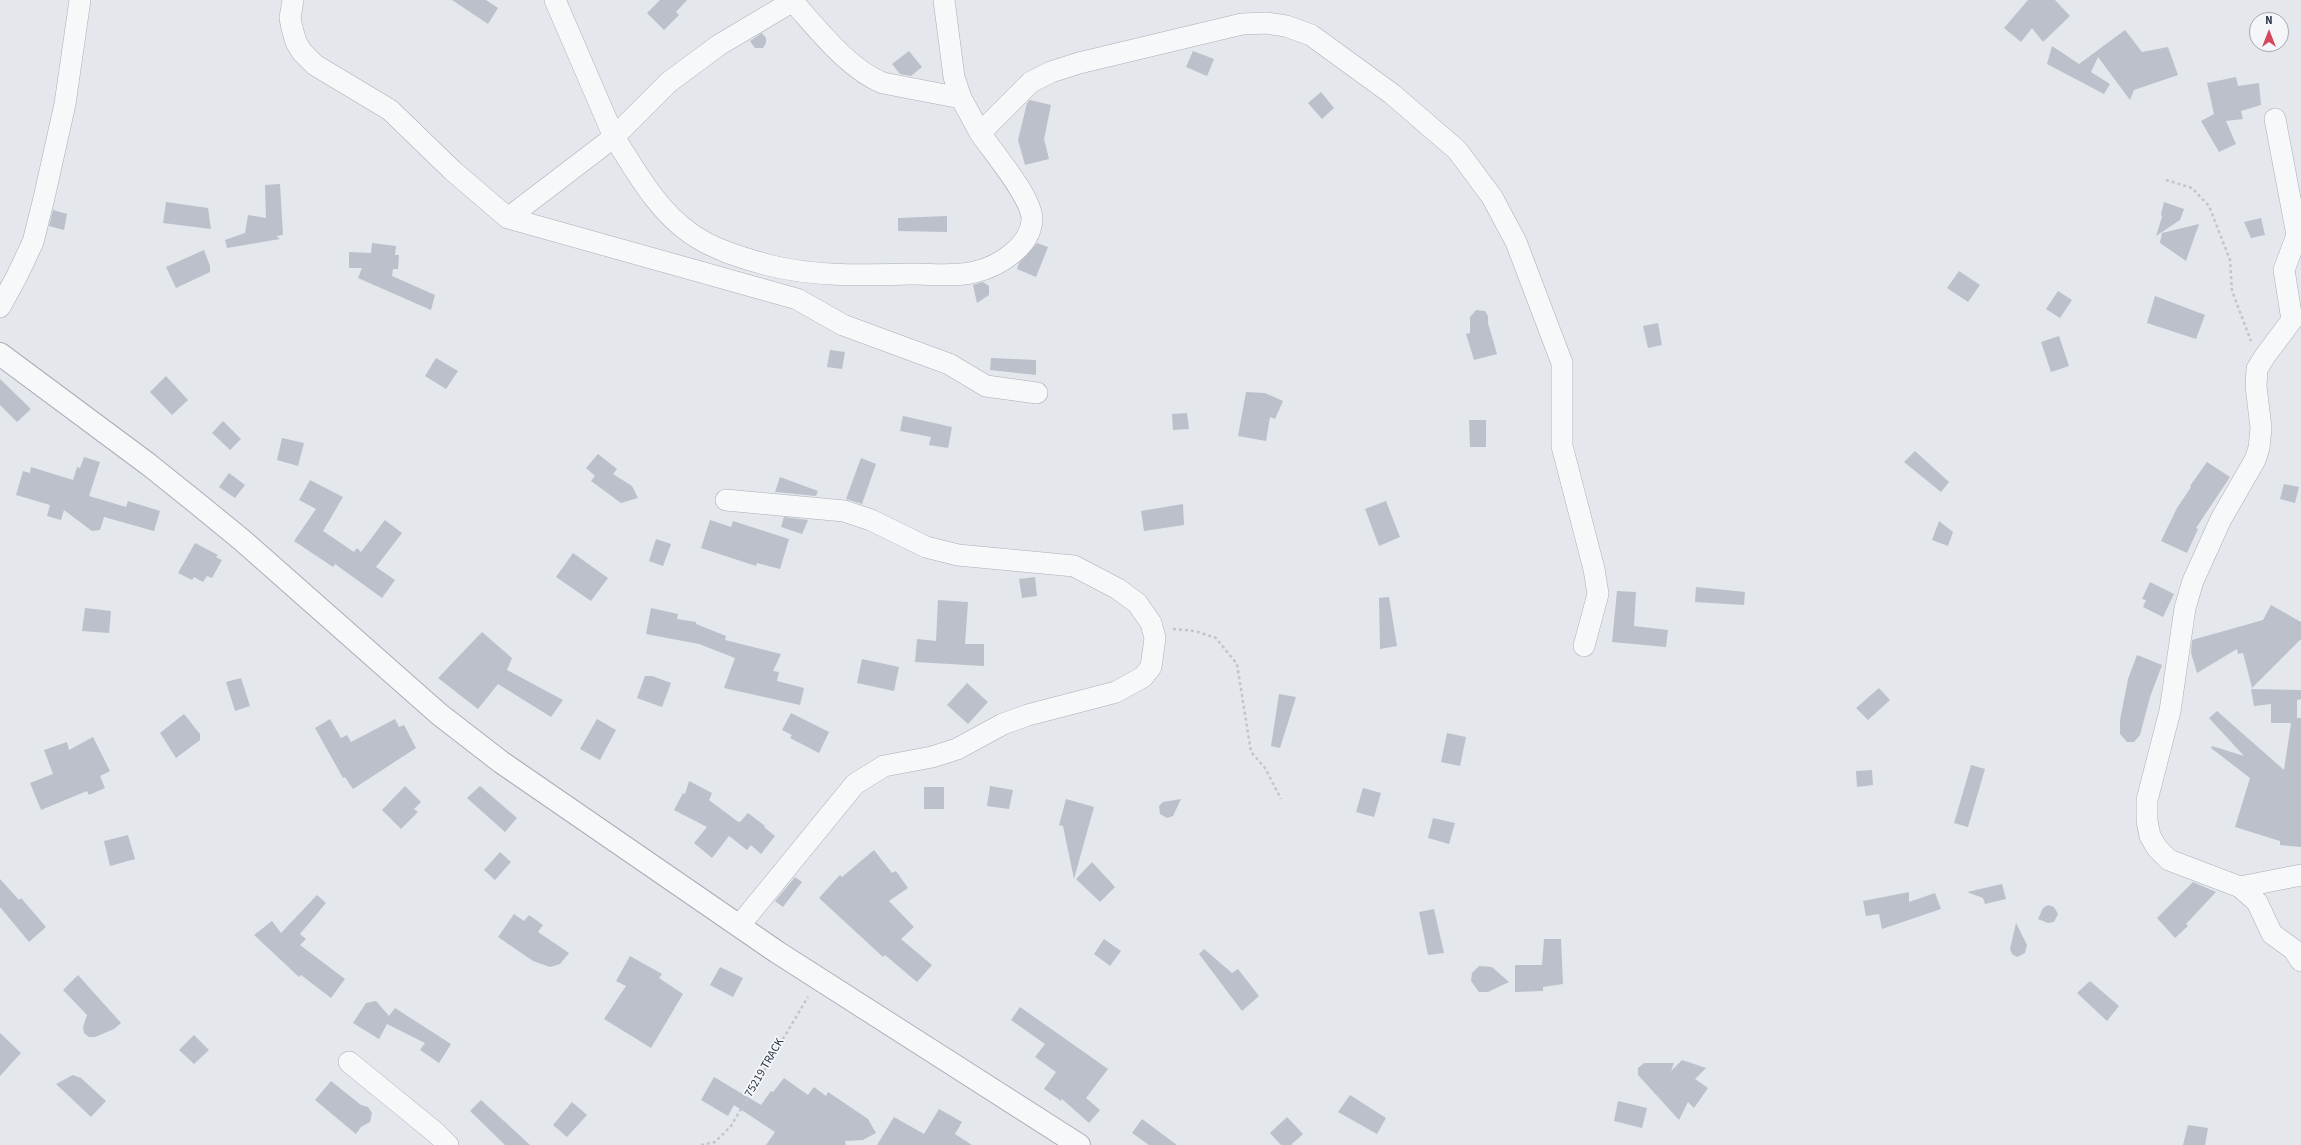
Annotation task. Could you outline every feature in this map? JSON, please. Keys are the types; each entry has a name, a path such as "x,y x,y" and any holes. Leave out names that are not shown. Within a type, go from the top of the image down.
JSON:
{"street":[{"path":"0,307 33,242 65,104 80,0"},
{"path":"293,0 290,18 296,42 302,52 316,65 390,110 426,147 508,218 797,299 843,325 949,364 986,386 1037,393"},
{"path":"555,0 614,137 656,201 690,233 726,252 768,265 811,273 855,276 955,275 976,272 1000,261 1018,249 1028,236 1032,220 1029,204 980,133 961,98 954,77 944,0"},
{"path":"508,218 614,137 669,82 718,45 788,4 796,5 826,39 873,79 883,83 961,98"},
{"path":"980,133 1031,82 1051,72 1079,63 1242,24 1266,23 1286,26 1311,35 1392,94 1457,150 1492,197 1516,242 1562,363 1562,446 1594,569 1598,594 1584,646"},
{"path":"2275,120 2296,235 2284,270 2297,324 2265,356 2257,369 2256,386 2261,428 2259,448 2221,520 2193,582 2185,608 2170,711 2147,800 2147,821 2150,836 2157,848 2169,860 2240,887 2257,902 2272,934 2293,949 2301,961"},
{"path":"0,354 148,464 224,525 446,719 501,762 739,926 819,979 1079,1145"},
{"path":"726,500 844,511 871,520 926,546 958,555 1074,566 1118,589 1137,603 1152,623 1155,638 1151,667 1143,677 1116,692 1028,715 1003,724 957,749 932,757 884,766 872,772 855,784 739,926"},
{"path":"2240,887 2301,875"},
{"path":"349,1062 436,1133 448,1145"}],"path":[{"path":"2166,180 2192,188 2209,206 2230,260 2232,291 2255,351 2257,369"},
{"path":"1155,638 1173,629 1196,631 1216,638 1237,664 1251,752 1265,768 1281,799"},
{"name":"75219 TRACK","path":"701,1145 715,1142 732,1126 819,979"}],"building":[{"path":"452,0 486,0 498,8 488,24"},
{"path":"660,0 687,0 676,12 679,15 664,30 647,13"},
{"path":"2028,0 2055,0 2070,16 2043,42 2032,28 2021,42 2004,28"},
{"path":"2125,30 2142,52 2168,47 2178,75 2134,90 2130,100 2098,57 2091,72 2110,84 2104,94 2047,64 2052,46 2079,64"},
{"path":"762,33 766,38 766,43 763,48 755,48 750,41"},
{"path":"909,51 922,67 911,76 900,74 892,64"},
{"path":"1193,51 1214,59 1207,76 1186,67"},
{"path":"2236,77 2238,86 2259,83 2261,105 2241,111 2243,119 2226,121 2236,144 2219,152 2201,121 2214,114 2207,83"},
{"path":"1321,92 1334,108 1322,119 1308,103"},
{"path":"1030,100 1051,105 1044,139 1049,159 1025,165 1018,140 1027,103"},
{"path":"280,184 283,235 276,236 280,239 227,248 225,240 245,233 248,215 266,218 265,185"},
{"path":"166,202 208,208 211,229 163,223"},
{"path":"2164,202 2184,209 2180,220 2156,236 2162,217 2161,214"},
{"path":"53,210 67,214 64,230 49,226"},
{"path":"947,216 947,232 898,231 898,218"},
{"path":"2261,218 2265,235 2251,238 2244,222"},
{"path":"2199,224 2186,261 2160,243 2162,233"},
{"path":"372,243 396,246 395,255 399,255 398,269 393,269 392,276 435,295 431,310 358,278 362,268 349,268 349,252 371,253"},
{"path":"1037,243 1048,247 1036,277 1017,269 1019,263"},
{"path":"204,250 210,266 210,272 176,288 166,267"},
{"path":"1959,271 1980,285 1968,302 1947,288"},
{"path":"983,282 989,286 989,295 977,303 973,285"},
{"path":"2058,291 2072,300 2060,318 2046,309"},
{"path":"2155,296 2205,315 2196,339 2147,323"},
{"path":"1476,310 1485,311 1488,316 1488,323 1497,354 1474,360 1466,334 1470,333 1470,317"},
{"path":"1658,323 1662,345 1648,348 1643,326"},
{"path":"2059,336 2069,366 2051,372 2041,342"},
{"path":"830,350 845,352 842,369 827,367"},
{"path":"436,358 458,371 446,389 425,376"},
{"path":"991,358 1036,360 1036,375 990,370"},
{"path":"166,376 188,400 172,415 150,392"},
{"path":"0,379 31,409 17,422 0,405"},
{"path":"1246,392 1265,393 1283,401 1275,419 1270,417 1266,441 1238,436"},
{"path":"1187,413 1189,429 1173,430 1172,414"},
{"path":"903,416 952,427 948,448 929,445 931,437 900,431"},
{"path":"1469,420 1486,420 1486,447 1470,447"},
{"path":"223,421 241,439 230,450 212,433"},
{"path":"282,438 304,443 298,466 277,460"},
{"path":"1915,451 1949,482 1941,492 1904,462"},
{"path":"598,454 617,469 613,474 632,486 638,498 621,503 591,481 595,476 586,468"},
{"path":"84,457 100,462 89,496 126,507 128,501 160,511 154,531 104,517 100,530 92,531 64,510 61,520 47,516 50,505 16,495 23,471 30,473 31,467 73,480 77,467 80,468"},
{"path":"861,458 876,464 862,504 846,499"},
{"path":"2207,462 2230,477 2196,528 2198,529 2187,553 2161,541 2177,508"},
{"path":"229,473 245,485 235,498 219,487"},
{"path":"780,477 818,491 816,496 775,492"},
{"path":"310,480 343,497 323,531 354,552 357,548 361,552 385,520 402,533 376,567 395,580 382,598 335,564 333,567 294,541 316,509 299,500"},
{"path":"2284,484 2299,487 2295,503 2280,499"},
{"path":"1386,501 1400,537 1379,546 1365,509"},
{"path":"1183,504 1184,525 1144,531 1141,511"},
{"path":"784,517 808,520 802,534 781,527"},
{"path":"710,520 731,527 733,521 789,539 780,569 757,563 756,566 701,548"},
{"path":"1939,521 1953,532 1948,546 1932,540"},
{"path":"656,539 671,544 663,566 649,561"},
{"path":"195,543 218,555 216,557 222,560 212,578 207,576 203,582 194,577 192,580 178,573"},
{"path":"573,553 608,578 591,601 556,577"},
{"path":"1035,577 1037,596 1022,598 1019,579"},
{"path":"2150,582 2174,594 2163,617 2143,607 2146,600 2142,599"},
{"path":"1696,587 1745,592 1744,605 1695,602"},
{"path":"1617,591 1636,592 1634,626 1668,630 1666,647 1612,642"},
{"path":"1389,597 1397,646 1380,649 1379,598"},
{"path":"938,600 968,602 965,644 984,644 984,666 915,662 917,639 936,641"},
{"path":"2271,605 2301,622 2301,639 2252,688 2243,653 2238,654 2237,649 2197,673 2191,653 2192,640 2263,620"},
{"path":"85,608 111,611 109,633 82,631"},
{"path":"651,608 678,614 677,619 696,622 696,624 726,636 725,640 781,654 773,671 779,672 777,681 804,688 800,705 724,688 735,658 699,644 646,634"},
{"path":"482,632 512,658 507,670 563,700 551,717 498,684 478,709 438,678"},
{"path":"2137,655 2162,665 2150,697 2140,735 2134,742 2127,742 2120,734 2120,720 2128,679"},
{"path":"862,659 899,667 894,691 857,683"},
{"path":"645,676 652,676 671,683 662,707 637,698"},
{"path":"241,678 250,706 235,711 226,682"},
{"path":"967,683 988,702 968,724 947,705"},
{"path":"1879,688 1890,700 1868,720 1856,708"},
{"path":"2251,689 2301,690 2301,699 2297,700 2297,718 2301,718 2301,847 2280,845 2280,841 2235,827 2250,778 2211,748 2212,746 2244,756 2209,718 2217,711 2284,770 2291,723 2271,723 2271,704 2254,706"},
{"path":"1279,694 1296,697 1280,748 1271,746"},
{"path":"791,713 829,732 819,753 790,738 792,735 782,730"},
{"path":"184,714 200,734 200,740 176,758 160,733"},
{"path":"330,719 341,738 347,735 351,742 395,719 399,727 404,725 416,748 353,789 345,777 343,778 315,728"},
{"path":"597,719 616,730 600,760 580,749"},
{"path":"1447,733 1466,737 1460,766 1441,762"},
{"path":"93,737 110,771 100,776 105,788 89,795 87,791 41,810 30,783 53,774 44,750 67,742 69,750"},
{"path":"1971,765 1985,769 1968,827 1954,823"},
{"path":"1872,770 1873,785 1857,787 1856,771"},
{"path":"689,781 712,793 709,800 737,821 740,822 748,813 775,836 761,854 751,845 747,850 729,836 712,858 694,843 707,827 674,810 683,793 685,794"},
{"path":"405,786 421,802 414,809 418,812 401,829 382,810"},
{"path":"480,786 517,818 505,832 467,798"},
{"path":"990,786 1013,790 1009,809 987,806"},
{"path":"924,787 944,787 944,809 924,809"},
{"path":"1363,788 1381,793 1374,817 1356,812"},
{"path":"1066,799 1094,807 1074,879 1063,826 1059,825"},
{"path":"1181,799 1173,816 1167,818 1160,814 1159,806 1163,802"},
{"path":"1433,818 1455,823 1449,844 1428,838"},
{"path":"128,835 135,859 110,866 104,841"},
{"path":"874,850 892,873 896,871 908,888 889,901 914,927 901,939 932,965 917,982 885,955 883,957 819,898 840,875 842,877"},
{"path":"500,852 511,862 495,880 484,870"},
{"path":"1092,862 1115,887 1100,902 1076,879"},
{"path":"795,877 802,882 783,907 775,901"},
{"path":"0,879 19,900 21,898 46,927 29,942 0,907"},
{"path":"2193,882 2216,892 2186,924 2188,926 2175,938 2157,918"},
{"path":"2002,884 2006,899 1985,904 1983,898 1967,892"},
{"path":"1909,892 1909,902 1935,893 1941,909 1882,929 1879,914 1866,916 1863,901"},
{"path":"317,895 326,903 300,934 306,939 300,945 345,979 331,998 301,975 299,977 254,935 272,921 281,933"},
{"path":"2048,905 2054,907 2058,914 2054,922 2048,923 2038,919 2043,908"},
{"path":"1434,909 1444,953 1428,955 1419,912"},
{"path":"514,914 524,921 529,915 543,925 538,932 569,953 560,964 550,967 533,961 498,937"},
{"path":"2016,923 2027,945 2025,953 2017,957 2012,954 2010,949"},
{"path":"1104,939 1121,951 1110,966 1094,954"},
{"path":"1544,939 1561,939 1563,984 1543,987 1543,991 1515,992 1515,965 1542,965"},
{"path":"1204,949 1232,973 1238,969 1259,996 1242,1011 1199,954"},
{"path":"630,956 662,974 659,978 683,994 651,1048 604,1019 626,986 616,981"},
{"path":"1479,966 1492,967 1509,982 1488,992 1479,992 1471,981 1472,973"},
{"path":"720,967 743,978 733,997 710,985"},
{"path":"78,975 121,1023 114,1029 95,1037 89,1037 84,1033 83,1027 87,1015 63,990"},
{"path":"2090,981 2119,1006 2107,1021 2077,993"},
{"path":"376,1001 389,1016 395,1008 451,1044 439,1063 420,1050 425,1043 387,1024 379,1039 353,1023 366,1003"},
{"path":"1020,1007 1108,1069 1086,1098 1100,1110 1089,1123 1062,1099 1061,1101 1044,1089 1056,1072 1035,1057 1045,1044 1011,1020"},
{"path":"0,1033 21,1053 0,1076"},
{"path":"194,1035 209,1050 194,1064 179,1050"},
{"path":"1682,1060 1706,1068 1695,1079 1708,1088 1694,1108 1688,1102 1679,1120 1638,1075 1638,1068 1644,1063 1674,1063 1671,1071"},
{"path":"73,1075 81,1078 106,1101 91,1117 56,1084"},
{"path":"714,1077 761,1105 771,1091 773,1092 784,1078 808,1095 814,1087 826,1096 828,1092 868,1119 876,1133 863,1140 845,1141 846,1145 766,1145 775,1132 734,1105 728,1116 701,1100"},
{"path":"331,1081 361,1105 368,1107 372,1113 370,1122 361,1127 356,1134 315,1100"},
{"path":"1350,1095 1386,1118 1377,1134 1338,1112"},
{"path":"481,1100 530,1145 505,1145 470,1111"},
{"path":"1618,1101 1647,1108 1642,1128 1614,1121"},
{"path":"572,1102 587,1115 567,1137 553,1125"},
{"path":"939,1109 962,1122 955,1134 972,1145 877,1145 894,1117 924,1134"},
{"path":"1287,1117 1303,1134 1291,1145 1281,1145 1270,1133"},
{"path":"1142,1119 1177,1145 1149,1145 1132,1133"},
{"path":"2188,1125 2208,1128 2205,1145 2183,1145"}]}
